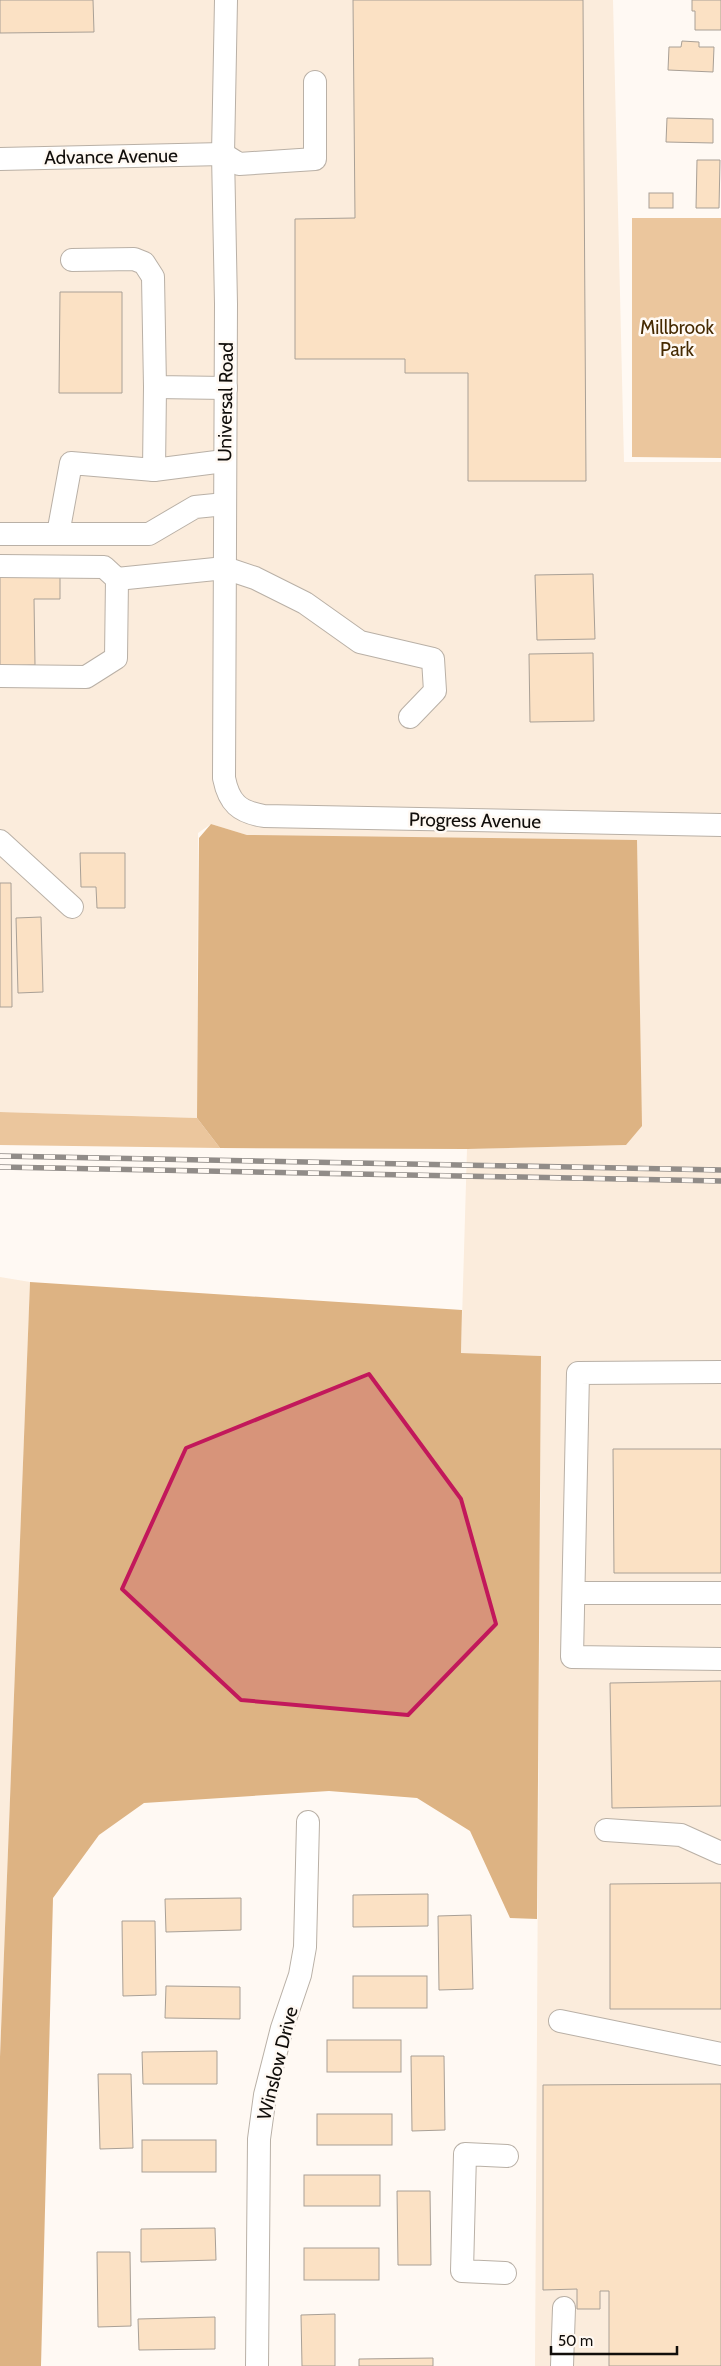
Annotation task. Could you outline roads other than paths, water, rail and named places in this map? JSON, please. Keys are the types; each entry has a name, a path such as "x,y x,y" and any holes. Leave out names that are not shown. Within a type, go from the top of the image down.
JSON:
{"street":[{"name":"Universal Road","path":"226,0 223,154 226,388 224,461 224,778 227,791 233,802"},
{"path":"223,154 239,164 315,159 315,82"},
{"name":"Advance Avenue","path":"0,158 223,154"},
{"path":"72,260 134,259 144,263 153,277 154,470"},
{"path":"155,387 226,388"},
{"path":"58,534 71,463 154,470 224,461"},
{"path":"0,534 148,534 195,507 225,504"},
{"path":"0,566 104,567 117,579 116,658 86,677 0,676"},
{"path":"117,579 225,568 256,578 305,603 360,642 433,659 435,691 410,717"},
{"name":"Progress Avenue","path":"233,802 247,813 264,816 721,825"},
{"path":"0,841 72,907"},
{"path":"721,1372 578,1373 572,1657 721,1659"},
{"path":"574,1593 721,1593"},
{"name":"Winslow Drive","path":"257,2366 259,2139 265,2095 282,2028 300,1974 305,1947 308,1822"},
{"path":"606,1830 681,1835 721,1853"},
{"path":"560,2021 721,2054"},
{"path":"505,2273 462,2271 465,2154 507,2156"},
{"path":"562,2366 564,2308"}],"railway":[{"path":"0,1156 721,1170"},
{"path":"0,1167 721,1181"}],"park label":[{"name":"Millbrook Park","path":"677,338"}]}
